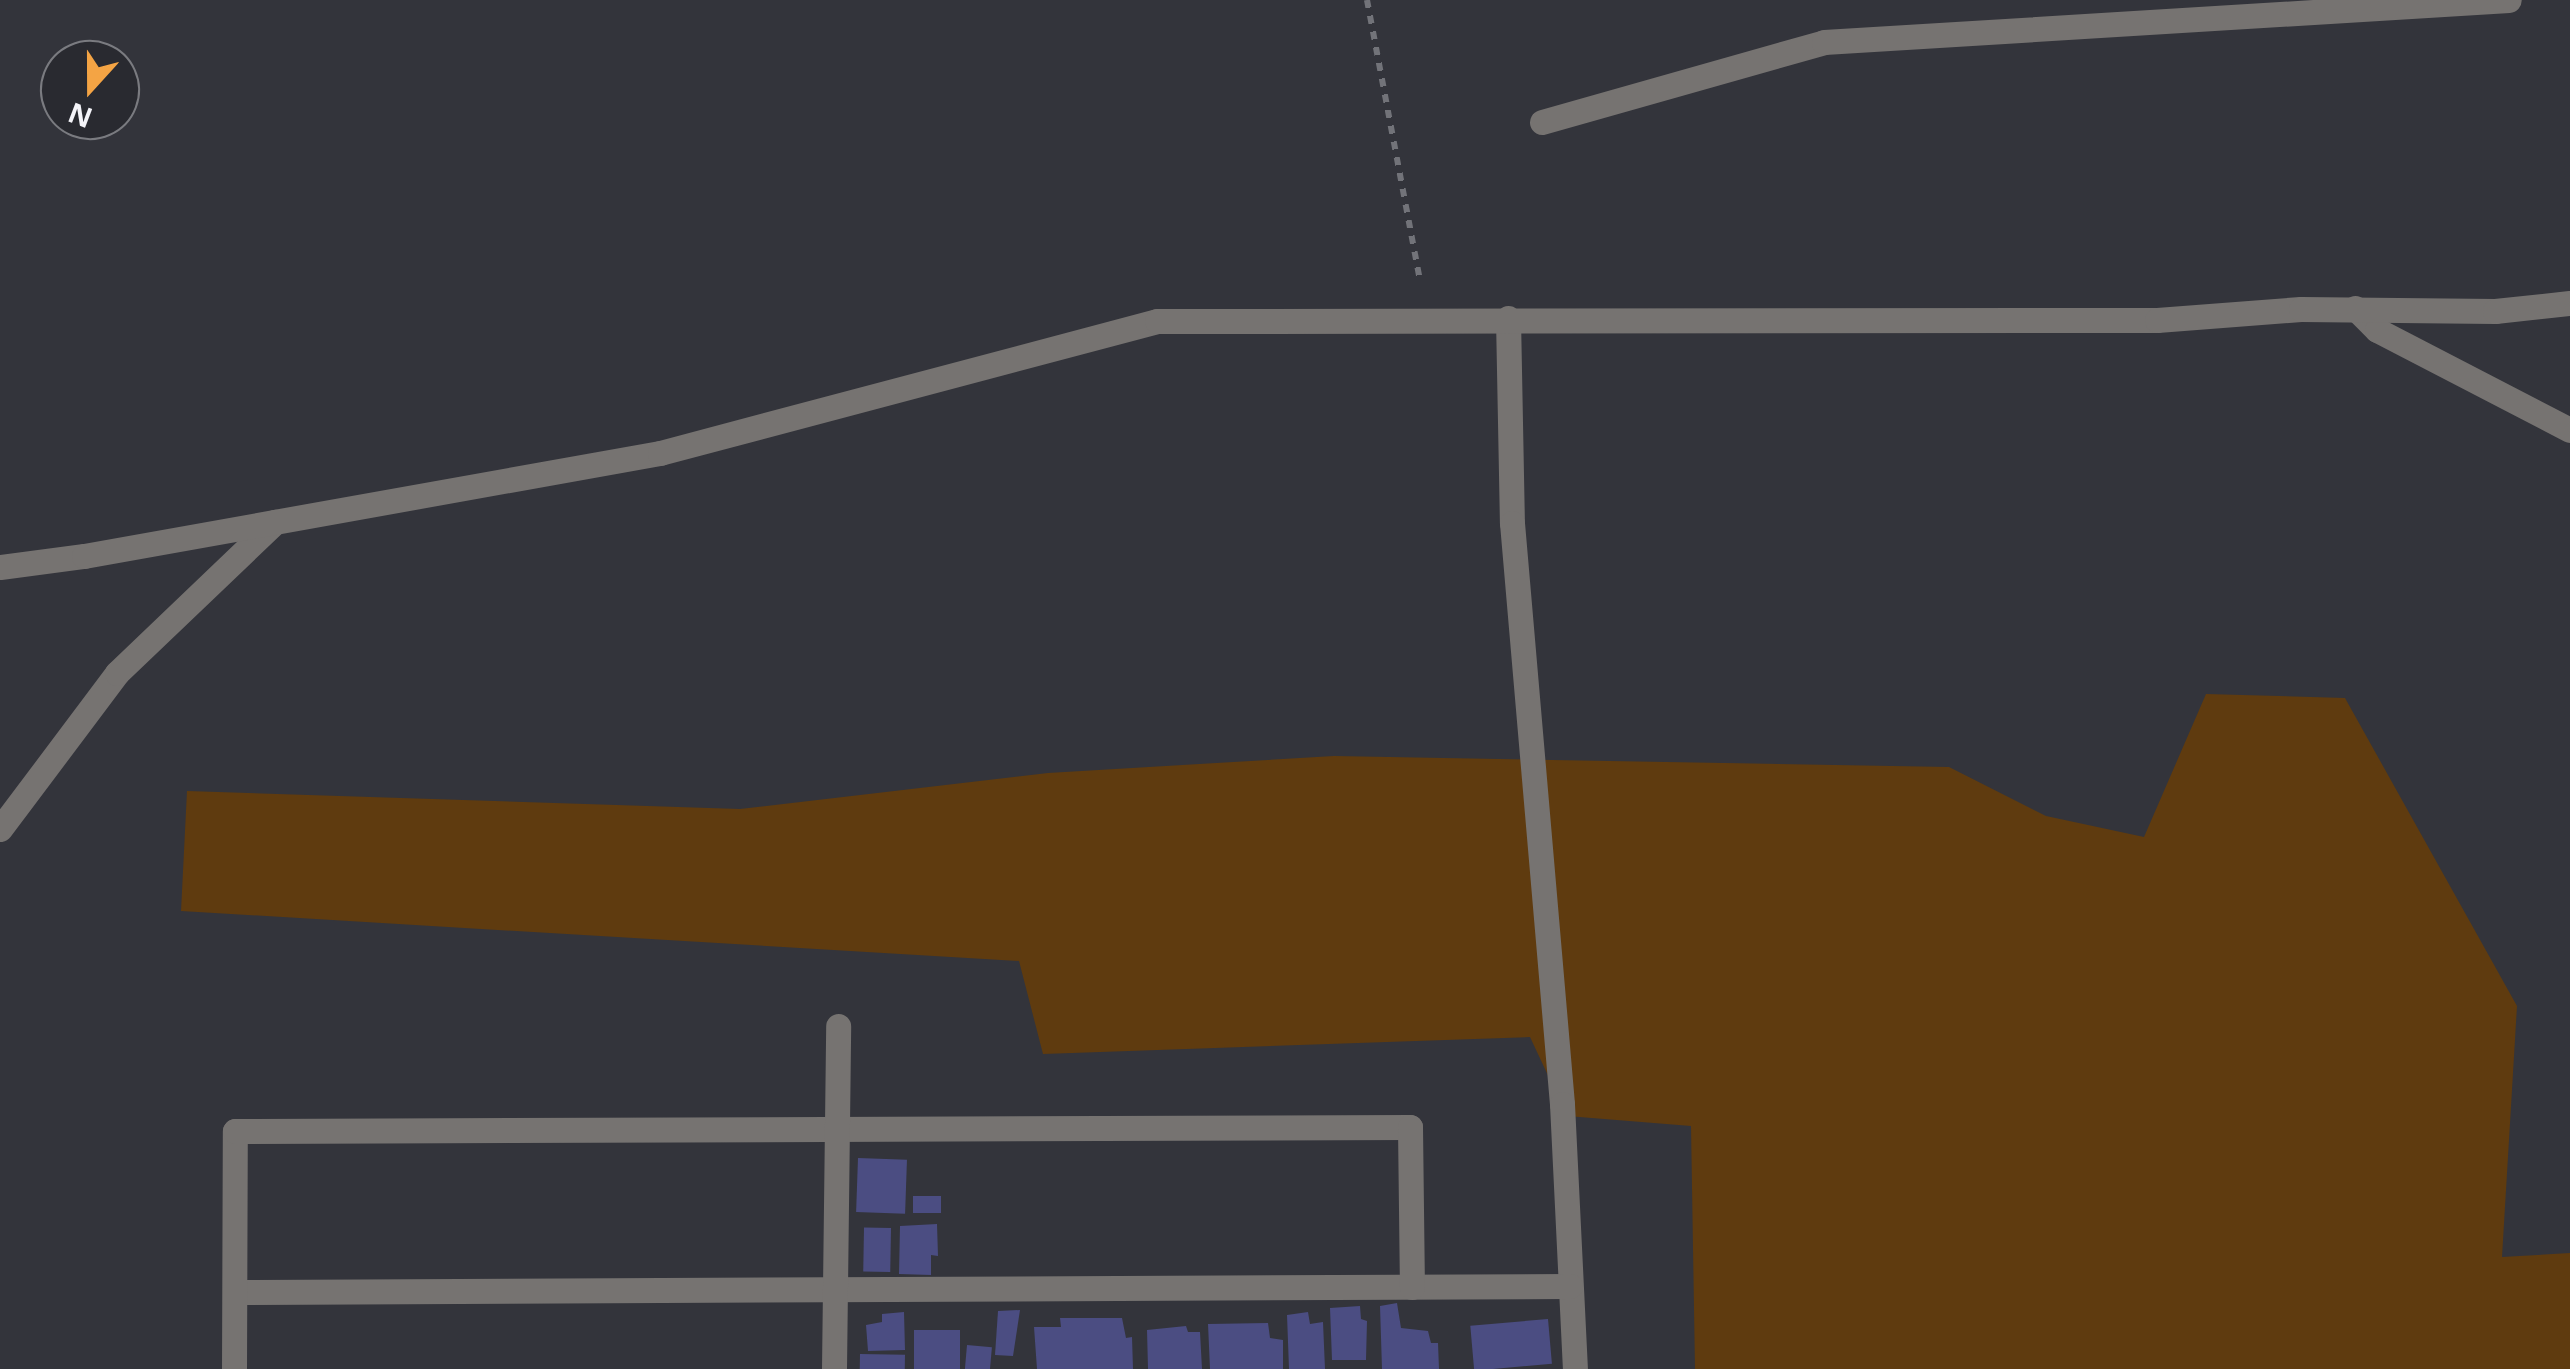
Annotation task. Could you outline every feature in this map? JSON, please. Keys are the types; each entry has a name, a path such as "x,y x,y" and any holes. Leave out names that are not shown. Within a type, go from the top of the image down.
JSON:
{"street":[{"path":"1542,122 1824,42 2509,0"},
{"path":"0,567 660,453 1158,321 2157,320 2355,308 2495,311 2570,303"},
{"path":"2355,308 2377,330 2570,430"},
{"path":"1508,318 1512,522 1562,1104 1575,1369"},
{"path":"0,829 117,673 275,522"},
{"path":"834,1369 838,1026"},
{"path":"234,1369 235,1132 1410,1127 1412,1287"},
{"path":"235,1292 1570,1286"}],"path":[{"path":"1367,0 1419,276"}],"shaded area":[{"path":"2206,694 2345,698 2517,1006 2502,1257 2570,1253 2570,1369 1695,1369 1691,1126 1567,1116 1530,1037 1043,1054 1019,961 181,911 187,791 740,809 1048,773 1334,756 1949,767 2046,816 2144,837"}],"building":[{"path":"858,1158 907,1160 905,1214 856,1212"},
{"path":"913,1196 941,1196 941,1213 913,1213"},
{"path":"937,1224 938,1256 931,1255 931,1275 899,1274 900,1226"},
{"path":"864,1228 891,1228 890,1272 863,1272"},
{"path":"1397,1303 1401,1328 1428,1331 1431,1343 1438,1343 1439,1369 1382,1369 1380,1306"},
{"path":"1360,1306 1361,1319 1367,1321 1366,1360 1332,1360 1330,1308"},
{"path":"1020,1310 1013,1356 995,1355 998,1311"},
{"path":"904,1312 905,1350 868,1351 866,1325 882,1322 882,1314"},
{"path":"1308,1312 1310,1324 1323,1322 1325,1369 1289,1369 1287,1315"},
{"path":"1060,1318 1122,1318 1126,1338 1132,1337 1133,1369 1037,1369 1034,1327 1061,1327"},
{"path":"1548,1319 1552,1364 1474,1369 1470,1326"},
{"path":"1268,1323 1270,1338 1283,1340 1283,1369 1210,1369 1208,1324"},
{"path":"1186,1326 1188,1332 1200,1332 1202,1369 1148,1369 1147,1330"},
{"path":"914,1330 960,1330 960,1369 914,1369"},
{"path":"967,1345 992,1347 990,1369 965,1369"},
{"path":"860,1354 905,1355 905,1369 860,1369"}]}
